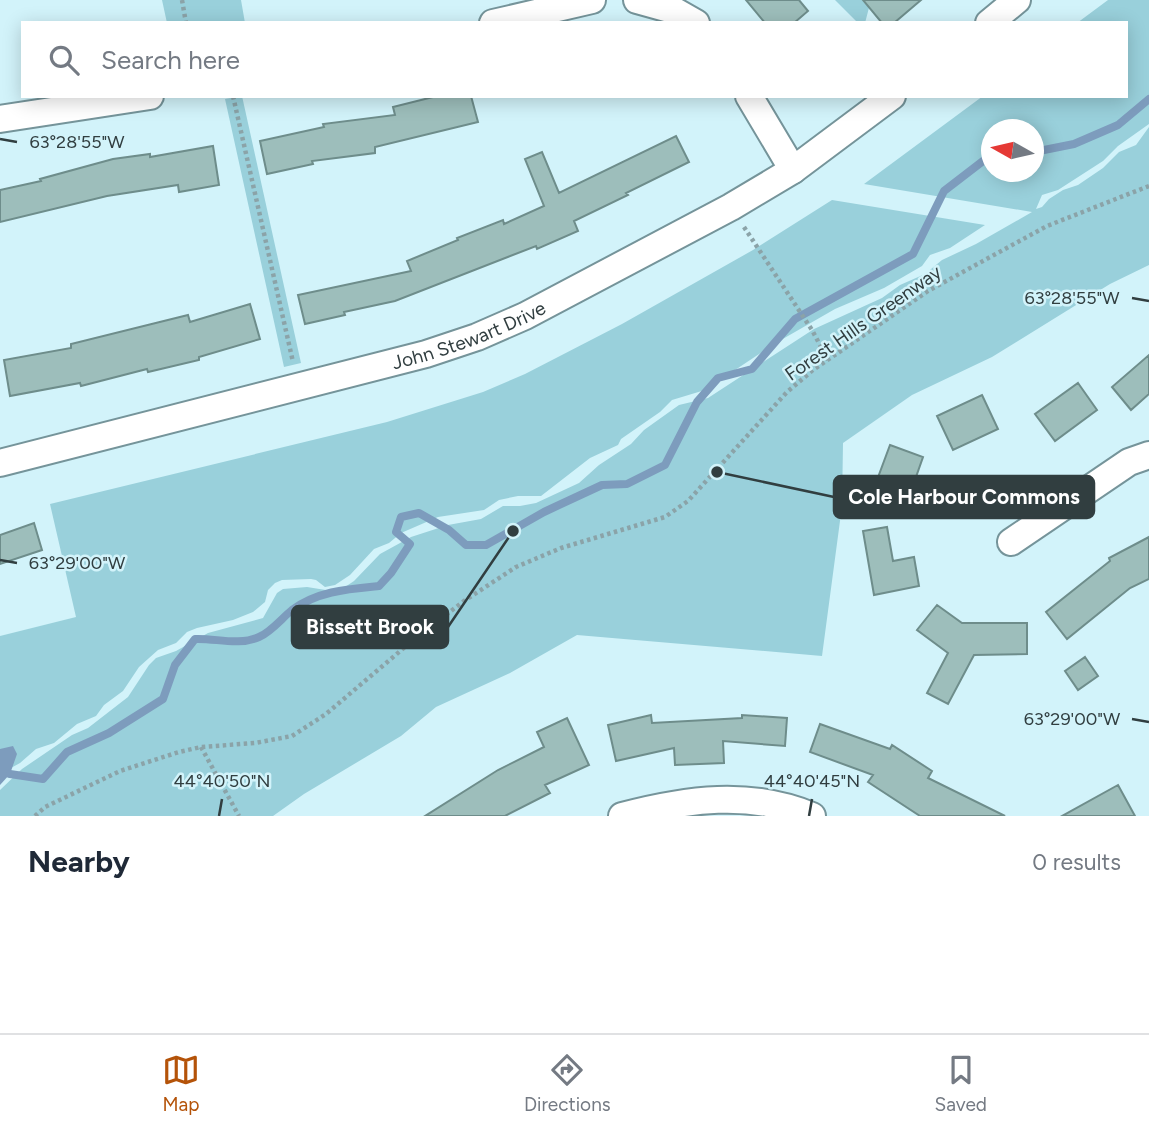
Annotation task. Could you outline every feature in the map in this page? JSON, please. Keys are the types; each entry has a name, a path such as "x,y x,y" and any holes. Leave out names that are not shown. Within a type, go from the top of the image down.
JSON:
{"street":[{"path":"502,21 592,0"},
{"path":"637,0 673,10 692,21"},
{"path":"991,21 1017,0"},
{"path":"0,118 136,98"},
{"path":"750,98 793,170"},
{"name":"John Stewart Drive","path":"0,463 426,354 477,337 525,316 731,207 793,170 889,98"},
{"path":"1011,542 1129,462 1149,455"},
{"path":"622,816 661,807 729,799 765,802 812,816"}],"path":[{"path":"182,0 186,21"},
{"path":"233,98 298,386"},
{"name":"Forest Hills Greenway","path":"35,816 46,807 120,771 179,752 292,736 326,714 464,601 516,567 561,548 665,517 688,501 787,392 828,360 928,291 1047,226 1149,187"},
{"path":"731,207 812,330 828,360"},
{"path":"201,747 239,816"}],"shaded area":[{"path":"162,0 241,0 245,21 167,21"},
{"path":"835,0 871,0 866,21 856,21"},
{"path":"1108,0 1149,0 1149,124 1118,146 1103,161 1058,190 1042,195 1036,209 1063,190 1078,185 1103,168 1119,152 1136,145 1149,127 1149,265 1110,284 992,357 912,395 843,443 842,506 822,656 577,635 510,673 436,707 401,736 304,794 273,816 0,816 0,790 22,769 72,735 88,728 128,697 156,658 176,651 208,633 263,618 277,593 283,589 342,589 354,581 380,554 411,537 448,525 481,519 503,506 536,503 579,483 679,405 708,398 814,329 882,298 900,285 925,274 942,260 1032,212 864,184 980,98 1128,98 1128,21 1080,21"},
{"path":"242,98 301,363 284,367 225,99"},
{"path":"832,200 985,225 950,248 930,255 922,266 884,288 835,309 774,344 705,390 672,400 660,412 621,439 618,445 590,458 541,496 518,496 499,500 484,510 438,517 401,533 389,543 374,549 350,575 335,585 325,587 311,579 282,580 268,590 265,602 253,612 187,632 176,643 158,650 139,667 123,691 104,705 96,716 77,724 54,743 36,749 20,763 0,774 0,636 76,617 50,504 387,422 483,392 525,374 622,324 753,250"},
{"path":"13,746 17,754 10,774 0,785 0,749"}],"building":[{"path":"746,0 799,0 808,11 796,21 763,21"},
{"path":"863,0 921,0 896,21 880,21"},
{"path":"429,98 472,98 478,122 375,147 375,153 312,161 313,164 267,174 260,141 324,127 323,124 395,115 393,107"},
{"path":"676,136 689,162 574,221 578,231 537,249 536,246 395,301 305,324 298,295 411,271 407,261 458,240 457,238 503,220 504,224 544,206 525,159 542,152 559,193"},
{"path":"213,146 219,185 179,192 178,185 107,196 0,222 0,190 41,181 40,179 113,159 150,154 150,157"},
{"path":"250,304 260,339 199,357 199,360 148,372 147,369 81,386 80,383 10,396 4,360 71,348 71,344 188,315 190,322"},
{"path":"1149,355 1149,394 1131,410 1112,387"},
{"path":"1078,383 1097,410 1055,441 1035,414"},
{"path":"982,395 998,429 953,450 937,416"},
{"path":"890,445 923,457 904,511 870,499"},
{"path":"34,523 42,550 0,564 0,535"},
{"path":"887,527 893,561 914,557 919,586 874,595 863,531"},
{"path":"1149,537 1149,579 1130,588 1067,639 1046,612 1110,561 1109,558"},
{"path":"937,605 962,623 1027,623 1027,654 974,655 948,704 927,693 948,653 917,630"},
{"path":"1085,657 1098,676 1078,690 1065,671"},
{"path":"651,715 652,723 742,718 742,715 787,718 785,746 723,741 724,763 675,765 674,748 616,761 608,725"},
{"path":"567,718 589,765 545,785 550,793 505,816 425,816 498,770 544,747 537,732"},
{"path":"820,724 890,749 892,745 932,771 928,778 1005,816 920,816 868,782 873,775 810,752"},
{"path":"1118,785 1135,816 1062,816"}],"waterway":[{"path":"1044,150 1074,144 1118,125 1149,99"},
{"path":"10,774 43,779 67,752 109,733 163,699 175,665 195,639 251,640 263,635 292,610 312,599 334,592 379,586 410,544 396,532 401,517 419,513 449,530 466,545 486,545 544,512 602,485 627,484 665,465 697,402 718,378 752,369 795,319 913,254 944,191 981,163"}],"place":[{"name":"Cole Harbour Commons","path":"717,472"},
{"name":"Bissett Brook","path":"513,531"}]}
